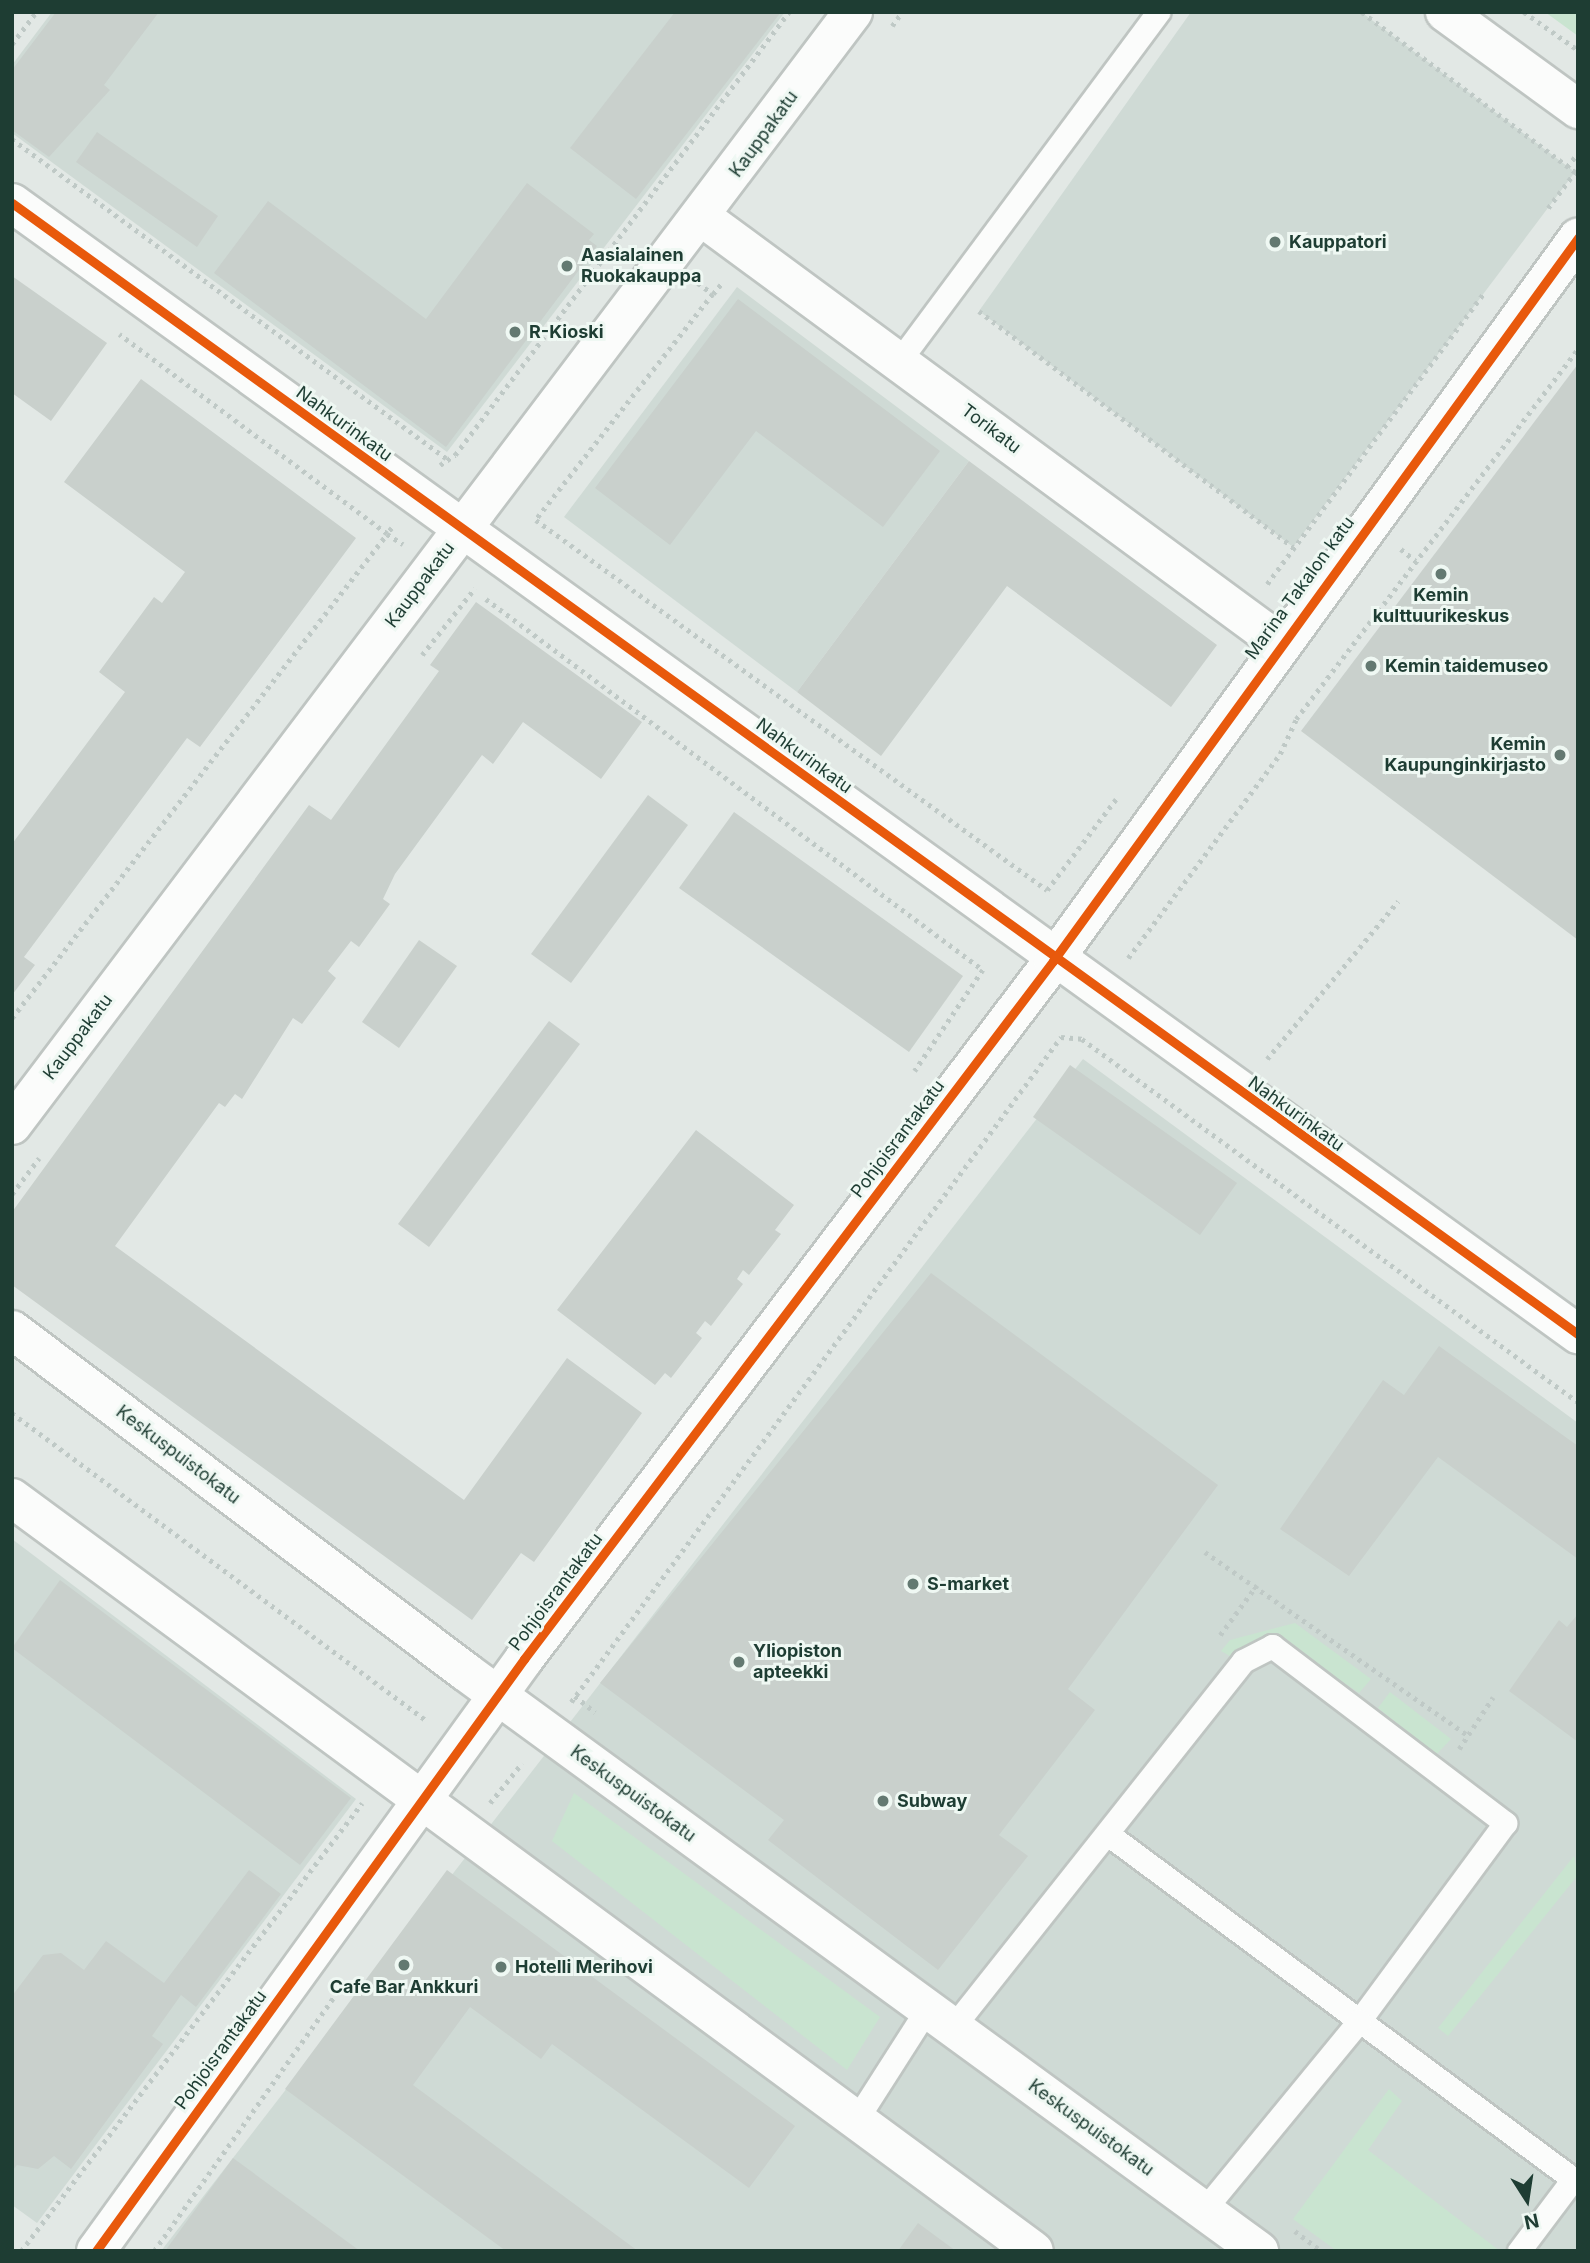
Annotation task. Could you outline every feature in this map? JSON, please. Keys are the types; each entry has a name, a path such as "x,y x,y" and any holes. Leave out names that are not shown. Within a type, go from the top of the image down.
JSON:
{"street":[{"name":"Kauppakatu","path":"12,1125 464,527 703,218 853,12"},
{"path":"1445,12 1578,109"},
{"name":"Nahkurinkatu","path":"12,203 417,496 464,527 1053,961 1578,1334"},
{"name":"Torikatu","path":"703,218 900,361 1241,620 1279,642"},
{"name":"Marina Takalon katu","path":"1053,961 1279,642 1578,238"},
{"name":"Pohjoisrantakatu","path":"96,2251 499,1694 1053,961"},
{"name":"Keskuspuistokatu","path":"12,1330 466,1672 1259,2251"},
{"path":"12,1498 1034,2251"}],"lane":[{"path":"900,361 1158,12"},
{"path":"856,2120 940,2018 1109,1835 1256,1649 1272,1646 1505,1824 1359,2021 1204,2210"},
{"path":"1109,1835 1573,2179 1519,2251"}],"path":[{"path":"12,44 36,12"},
{"path":"12,1018 446,458 455,455 789,12"},
{"path":"886,34 902,12"},
{"path":"1362,12 1576,173 1541,216"},
{"path":"1524,12 1578,50"},
{"path":"12,139 446,458"},
{"path":"1567,167 1578,153"},
{"path":"1241,620 1491,283"},
{"path":"713,294 536,520 1047,890 1121,793"},
{"path":"979,311 1293,547"},
{"path":"112,329 387,534 436,565 983,970 906,1083"},
{"path":"1129,951 1578,349"},
{"path":"1266,1059 1398,901"},
{"path":"466,1832 548,1731 1061,1037 1082,1039 1578,1402"},
{"path":"12,1413 427,1721"},
{"path":"1205,1552 1467,1735"},
{"path":"21,2251 466,1672"},
{"path":"1442,1775 1493,1697"},
{"path":"153,2251 348,1977"}],"shaded area":[{"path":"52,12 785,12 447,452 12,133 12,65"},
{"name":"Kauppatori","path":"1191,12 1361,12 1575,172 1293,547 979,311"},
{"path":"737,287 969,461 797,692 564,517"},
{"path":"1083,1059 1578,1423 1578,2251 161,2251"},
{"path":"12,1539 356,1799 37,2223 12,2205"}],"green space":[{"path":"1545,12 1578,12 1578,36"},
{"path":"1295,1623 1371,1679 1359,1693 1276,1638 1235,1659 1221,1651 1230,1640"},
{"path":"1390,1692 1451,1739 1436,1755 1378,1708"},
{"path":"574,1793 880,2017 847,2070 552,1841"},
{"path":"1574,1856 1578,1875 1448,2036 1438,2028"},
{"path":"1389,2089 1402,2101 1368,2150 1500,2251 1337,2251 1293,2219"}],"building":[{"path":"56,12 159,12 104,85 110,90 49,157 12,130 12,70"},
{"path":"675,12 781,12 636,199 570,148"},
{"path":"97,132 218,216 197,247 76,162"},
{"path":"527,183 594,234 589,240 597,246 446,447 214,273 268,201 426,319"},
{"path":"12,276 107,343 51,421 12,393"},
{"path":"738,299 940,451 883,527 756,431 670,545 595,488"},
{"path":"1578,364 1578,940 1301,731"},
{"path":"141,379 356,538 200,747 187,738 24,957 35,965 12,995 12,844 125,692 99,672 154,597 162,603 185,572 64,482"},
{"path":"969,461 1217,645 1171,707 1007,586 881,756 797,692"},
{"path":"476,602 642,722 601,779 523,722 493,764 482,755 395,874 383,899 390,904 359,947 351,941 328,971 336,978 302,1024 293,1018 242,1099 235,1094 225,1107 219,1103 115,1246 464,1500 567,1358 642,1413 534,1562 521,1553 472,1620 12,1285 12,1212 309,805 331,820 439,671 430,665"},
{"path":"648,795 688,825 571,983 531,954"},
{"path":"734,812 963,976 909,1052 679,888"},
{"path":"419,940 457,966 399,1048 362,1022"},
{"path":"549,1021 580,1044 429,1247 398,1224"},
{"path":"1070,1065 1237,1183 1200,1235 1033,1117"},
{"path":"696,1130 794,1205 775,1230 781,1234 749,1275 743,1270 737,1279 743,1284 711,1326 705,1321 696,1333 702,1338 671,1378 665,1373 655,1385 557,1310"},
{"name":"S-market","path":"931,1273 1218,1485 1068,1689 1095,1710 999,1835 1028,1856 938,1970 768,1840 784,1820 600,1683"},
{"path":"1439,1346 1578,1446 1578,1559 1438,1457 1349,1576 1280,1529 1383,1380 1404,1395"},
{"path":"60,1580 351,1798 300,1865 12,1648"},
{"path":"1578,1614 1578,1742 1509,1691 1559,1620 1567,1627"},
{"path":"249,1870 281,1894 196,2007 181,1995 152,2036 163,2044 71,2169 54,2156 38,2169 17,2165 12,2171 12,1996 43,1955 61,1953 84,1970 106,1941 164,1983"},
{"path":"447,1870 795,2126 749,2188 552,2044 541,2059 470,2007 413,2085 638,2251 506,2251 285,2089"},
{"path":"233,2158 360,2251 165,2251"},
{"path":"918,2223 956,2251 898,2251"}],"cycle path":[{"path":"12,203 1578,1334"},
{"path":"96,2251 524,1659 1053,961 1578,238"}],"place":[{"name":"Kauppatori","path":"1275,242"},
{"name":"Aasialainen Ruokakauppa","path":"567,266"},
{"name":"R-Kioski","path":"515,332"},
{"name":"Kemin kulttuurikeskus","path":"1441,574"},
{"name":"Kemin taidemuseo","path":"1371,666"},
{"name":"Kemin Kaupunginkirjasto","path":"1560,755"},
{"name":"S-market","path":"913,1584"},
{"name":"Yliopiston apteekki","path":"739,1662"},
{"name":"Subway","path":"883,1801"},
{"name":"Cafe Bar Ankkuri","path":"404,1965"},
{"name":"Hotelli Merihovi","path":"501,1967"}]}
